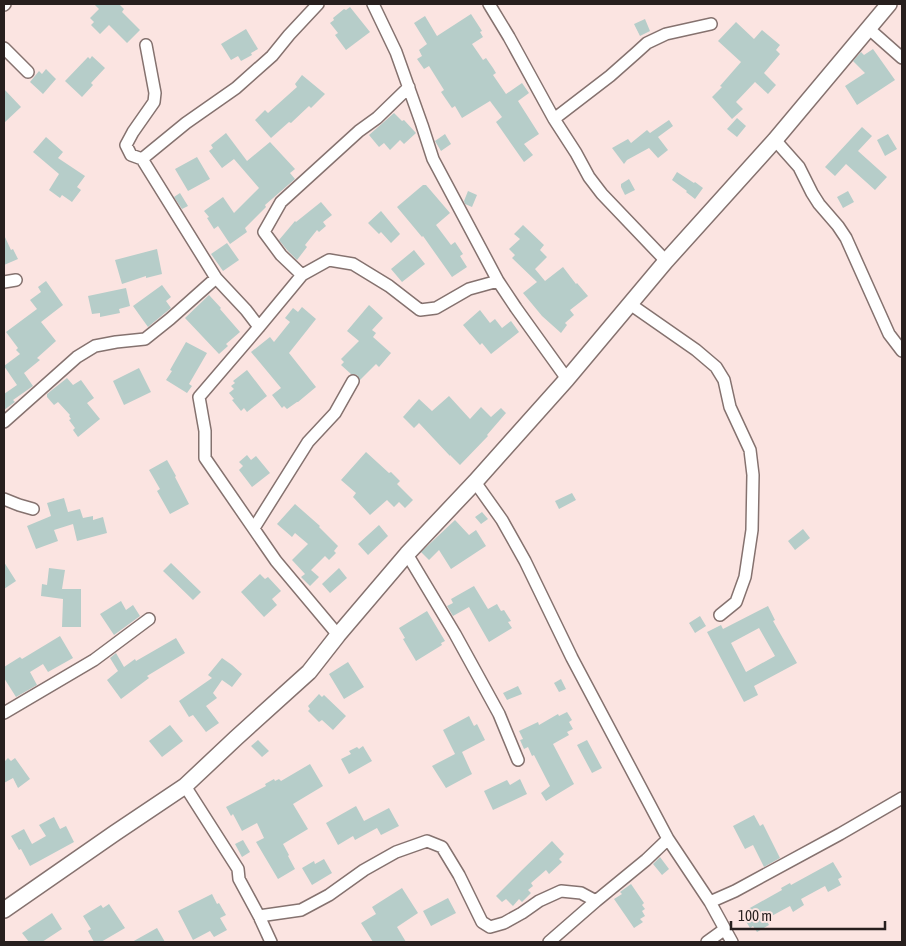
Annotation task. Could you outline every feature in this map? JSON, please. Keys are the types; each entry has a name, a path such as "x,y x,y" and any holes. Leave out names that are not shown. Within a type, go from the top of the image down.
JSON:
{"street":[{"path":"142,159 186,123 236,88 272,56 318,4"},
{"path":"373,4 396,52 433,159 498,281 567,379"},
{"path":"490,4 554,119 589,177 602,194 666,261"},
{"path":"4,910 184,786 309,672 407,554 475,482 567,379 666,261 775,140 889,4"},
{"path":"554,119 610,76 646,42 666,34 711,24"},
{"path":"868,28 902,58"},
{"path":"146,45 155,93 154,102 126,145 131,155 142,159 216,278 259,327"},
{"path":"4,48 28,72"},
{"path":"302,275 281,255 264,232 270,220 281,202 359,131 377,118 408,87"},
{"path":"775,140 799,167 812,193 846,238 889,334 902,351"},
{"path":"338,635 276,561 204,458 205,431 199,397 302,275 329,260 353,264 390,286 420,310 436,308 469,289 498,281"},
{"path":"4,422 77,357 95,346 145,339 216,278"},
{"path":"4,282 16,280"},
{"path":"630,304 696,350 716,367 724,380 730,407 750,450 753,475 752,530 745,577 736,602 720,615"},
{"path":"254,528 308,442 336,413 353,381"},
{"path":"475,482 507,528 668,839 710,902 732,942"},
{"path":"4,499 33,509"},
{"path":"407,554 455,634 499,714 518,760"},
{"path":"4,713 94,660 149,619"},
{"path":"184,786 238,870 239,879 271,942"},
{"path":"710,902 735,891 902,798"},
{"path":"548,942 646,860 668,839"},
{"path":"259,916 301,910 396,852 426,841 442,847 459,875 482,922 490,927 504,923 522,914 539,901 561,891 581,893 596,901"},
{"path":"707,942 725,928"}],"building":[{"path":"94,4 119,4 124,9 122,12 140,30 127,43 109,25 100,34 91,25 94,22 90,18 99,9"},
{"path":"350,7 370,32 346,50 335,35 338,33 330,23 344,9 346,10"},
{"path":"471,14 482,31 480,32 483,37 472,44 483,60 486,58 493,68 496,73 493,75 506,94 522,83 529,93 518,101 539,134 524,144 533,155 524,162 496,122 502,117 490,101 462,118 455,106 452,108 441,92 444,90 429,66 424,69 417,59 422,56 419,50 427,44 414,23 425,16 437,36"},
{"path":"645,19 650,31 640,36 634,24"},
{"path":"736,22 754,39 762,30 780,45 776,50 780,54 764,73 776,85 768,94 755,82 736,102 743,109 732,119 712,97 741,62 718,41"},
{"path":"246,29 258,49 241,61 238,56 231,60 221,44"},
{"path":"873,49 895,80 857,105 845,86 865,73 853,61 861,52 864,55"},
{"path":"92,56 105,68 91,83 93,85 82,97 65,81 88,57 90,59"},
{"path":"46,69 56,79 43,94 30,82 39,71 42,74"},
{"path":"302,75 325,94 311,108 309,106 271,138 255,120 265,110 268,113 297,87 295,84"},
{"path":"4,89 21,107 4,123"},
{"path":"394,113 402,121 404,120 416,133 404,144 400,140 390,150 384,143 379,147 369,135"},
{"path":"737,118 746,126 737,137 727,129"},
{"path":"669,120 673,126 658,137 668,150 658,158 649,148 627,160 624,164 612,148 628,139 631,143 647,130 650,133"},
{"path":"862,127 872,136 858,151 887,177 875,190 846,164 835,176 825,167"},
{"path":"226,133 247,161 270,142 295,169 290,173 295,179 265,205 266,207 245,228 247,232 230,244 218,226 214,229 204,211 223,197 234,213 259,188 234,159 222,168 209,151 213,148 211,145"},
{"path":"445,134 451,144 441,151 435,141"},
{"path":"888,134 897,149 885,156 877,140"},
{"path":"46,137 63,152 58,158 85,176 77,187 81,190 72,202 62,195 60,198 49,190 59,174 33,152"},
{"path":"197,157 210,179 188,191 175,169"},
{"path":"677,172 703,188 695,199 672,180"},
{"path":"629,179 635,190 625,195 621,184"},
{"path":"423,185 426,185 450,213 436,225 451,245 455,242 463,254 460,256 467,267 452,277 423,236 397,207"},
{"path":"468,191 477,195 472,207 465,204 464,201"},
{"path":"848,191 854,202 843,208 837,197"},
{"path":"180,193 188,206 182,209 174,197"},
{"path":"321,202 332,215 323,222 326,226 319,232 317,230 305,245 307,247 297,260 279,240 295,221"},
{"path":"381,211 400,234 391,243 381,232 379,234 368,223"},
{"path":"523,225 544,245 540,250 547,257 535,269 545,281 563,267 588,296 570,310 574,315 565,323 567,325 561,333 542,316 523,293 537,282 512,258 515,255 509,249 520,239 514,234"},
{"path":"4,235 11,250 13,249 18,259 4,265"},
{"path":"227,243 239,260 223,271 211,254"},
{"path":"157,249 162,274 146,278 146,276 122,284 115,260"},
{"path":"414,250 425,264 402,282 391,269"},
{"path":"46,281 63,305 41,322 56,341 37,358 40,360 24,373 33,386 13,400 15,402 4,410 4,394 17,385 4,366 20,354 16,350 18,348 6,332 37,309 30,300 41,292 38,287"},
{"path":"162,285 171,297 166,301 171,308 148,327 133,306"},
{"path":"126,288 130,306 119,309 120,313 100,317 100,313 92,314 88,296"},
{"path":"209,295 240,332 226,344 228,346 219,354 185,318"},
{"path":"369,305 383,318 372,330 376,333 373,337 391,353 379,367 376,364 360,380 357,375 351,374 341,365 344,362 341,359 359,341 347,331"},
{"path":"302,307 316,319 289,353 316,387 287,409 284,406 282,408 272,395 281,388 251,352 270,337 274,342 290,322 285,318 293,308 298,312"},
{"path":"480,310 490,323 495,319 502,328 511,321 519,332 491,354 482,343 480,345 463,325"},
{"path":"186,342 207,353 189,384 192,386 187,393 166,380"},
{"path":"139,368 151,392 124,405 113,381"},
{"path":"247,370 267,396 247,412 244,408 241,411 229,393 234,389 231,386 235,383 233,381"},
{"path":"67,378 73,385 81,380 94,398 87,403 100,419 78,437 73,430 75,428 69,420 71,419 70,415 58,402 54,405 47,397 47,394"},
{"path":"449,396 470,419 481,407 491,417 501,408 506,413 488,436 460,465 419,423 414,428 403,417 419,399 432,411"},
{"path":"366,452 400,481 397,484 413,500 405,508 399,502 394,507 387,500 370,515 353,497 356,493 341,480"},
{"path":"247,455 251,460 256,456 270,473 252,487 239,470 243,466 239,462"},
{"path":"167,460 189,504 170,514 157,491 160,489 149,470"},
{"path":"572,493 576,500 559,509 555,501"},
{"path":"64,498 68,512 80,509 83,518 93,516 93,520 103,517 107,533 77,541 73,524 54,530 58,541 36,549 27,526 51,516 47,503"},
{"path":"295,504 320,526 338,546 334,551 336,553 329,560 325,556 311,570 319,577 310,586 301,577 305,574 292,560 308,544 295,533 292,537 277,524"},
{"path":"482,512 488,519 481,524 475,517"},
{"path":"455,520 469,535 476,530 486,546 451,569 439,550 429,560 421,552"},
{"path":"379,525 388,536 368,555 358,544"},
{"path":"803,529 810,538 795,550 788,541"},
{"path":"4,562 16,581 4,589"},
{"path":"171,563 201,592 193,600 163,571"},
{"path":"49,568 65,570 62,589 81,589 81,627 62,627 63,599 41,596 42,584 47,585"},
{"path":"339,568 347,578 330,593 322,584"},
{"path":"260,574 265,579 268,577 281,591 272,599 277,605 264,617 241,592"},
{"path":"474,586 488,609 497,604 501,611 504,610 511,621 508,622 512,628 489,642 469,607 453,616 447,606 453,603 451,599"},
{"path":"121,601 126,610 133,605 140,616 114,635 100,614"},
{"path":"768,606 775,620 773,621 797,663 754,686 758,695 744,702 707,632 721,625 723,629","holes":["759,628 775,656 746,672 731,643"]},
{"path":"427,611 445,641 441,643 442,645 416,661 399,628"},
{"path":"700,616 706,626 695,633 689,623"},
{"path":"60,636 73,658 48,672 43,664 30,672 37,685 16,697 4,678 4,667 20,657 22,659"},
{"path":"176,638 185,653 147,676 149,678 121,699 107,680 118,671 110,658 116,653 124,667 135,659 136,661"},
{"path":"222,658 242,674 232,687 222,680 213,693 217,698 206,706 219,723 206,732 193,715 189,717 179,701 212,678 208,675"},
{"path":"348,662 364,687 344,699 329,674"},
{"path":"561,679 566,689 559,692 554,683"},
{"path":"518,686 522,694 507,700 503,693"},
{"path":"319,694 322,697 324,695 346,716 333,730 322,720 319,722 308,711 310,709 308,706"},
{"path":"567,712 572,720 569,722 573,729 567,732 569,735 553,744 574,784 546,801 541,793 550,786 534,755 532,756 528,747 524,749 520,740 523,739 519,731 538,722 539,725 558,714 559,716"},
{"path":"469,716 474,726 477,724 485,740 462,752 472,774 446,788 432,766 455,754 443,730"},
{"path":"170,725 183,741 162,757 149,741"},
{"path":"258,740 269,751 262,757 251,746"},
{"path":"587,740 602,768 592,773 577,745"},
{"path":"363,746 372,761 349,774 341,759 351,754 349,751"},
{"path":"8,758 11,761 15,758 30,779 18,788 13,778 4,783 4,762"},
{"path":"310,764 323,786 293,804 308,829 283,844 295,869 278,879 256,842 264,838 257,823 242,831 233,814 231,816 226,807 266,786 265,784 274,779 275,781 279,779 281,781"},
{"path":"520,779 527,794 493,810 484,791 507,780 510,785"},
{"path":"356,806 364,821 389,808 399,826 381,835 377,828 355,840 353,836 338,845 326,823"},
{"path":"754,815 760,826 763,824 780,858 764,867 753,845 745,849 733,826"},
{"path":"54,817 60,829 66,826 74,842 30,866 11,836 24,829 32,844 46,836 39,825"},
{"path":"243,840 250,852 242,857 235,844"},
{"path":"552,841 564,854 559,859 562,862 549,874 546,870 531,883 533,886 528,890 531,893 522,902 519,899 513,906 506,899 502,902 496,896"},
{"path":"660,857 669,869 662,875 653,864"},
{"path":"324,859 332,873 312,885 302,868 314,861 315,864"},
{"path":"833,862 842,877 838,879 841,885 828,892 825,886 801,899 804,905 793,912 790,906 766,919 769,925 757,932 753,926 750,928 741,913 782,890 781,888 790,883 791,885"},
{"path":"631,884 644,903 642,905 645,909 642,911 645,916 640,919 643,922 634,928 614,899 622,894 620,892"},
{"path":"402,888 418,913 397,927 406,942 373,942 361,923 376,914 372,907"},
{"path":"212,894 226,915 220,918 227,930 214,937 210,931 193,940 178,911"},
{"path":"448,898 456,913 431,926 423,911"},
{"path":"109,904 125,928 101,942 94,942 88,931 91,929 83,916 101,905 103,908"},
{"path":"52,913 62,929 42,942 29,942 22,933"},
{"path":"157,928 165,942 132,942"}]}
